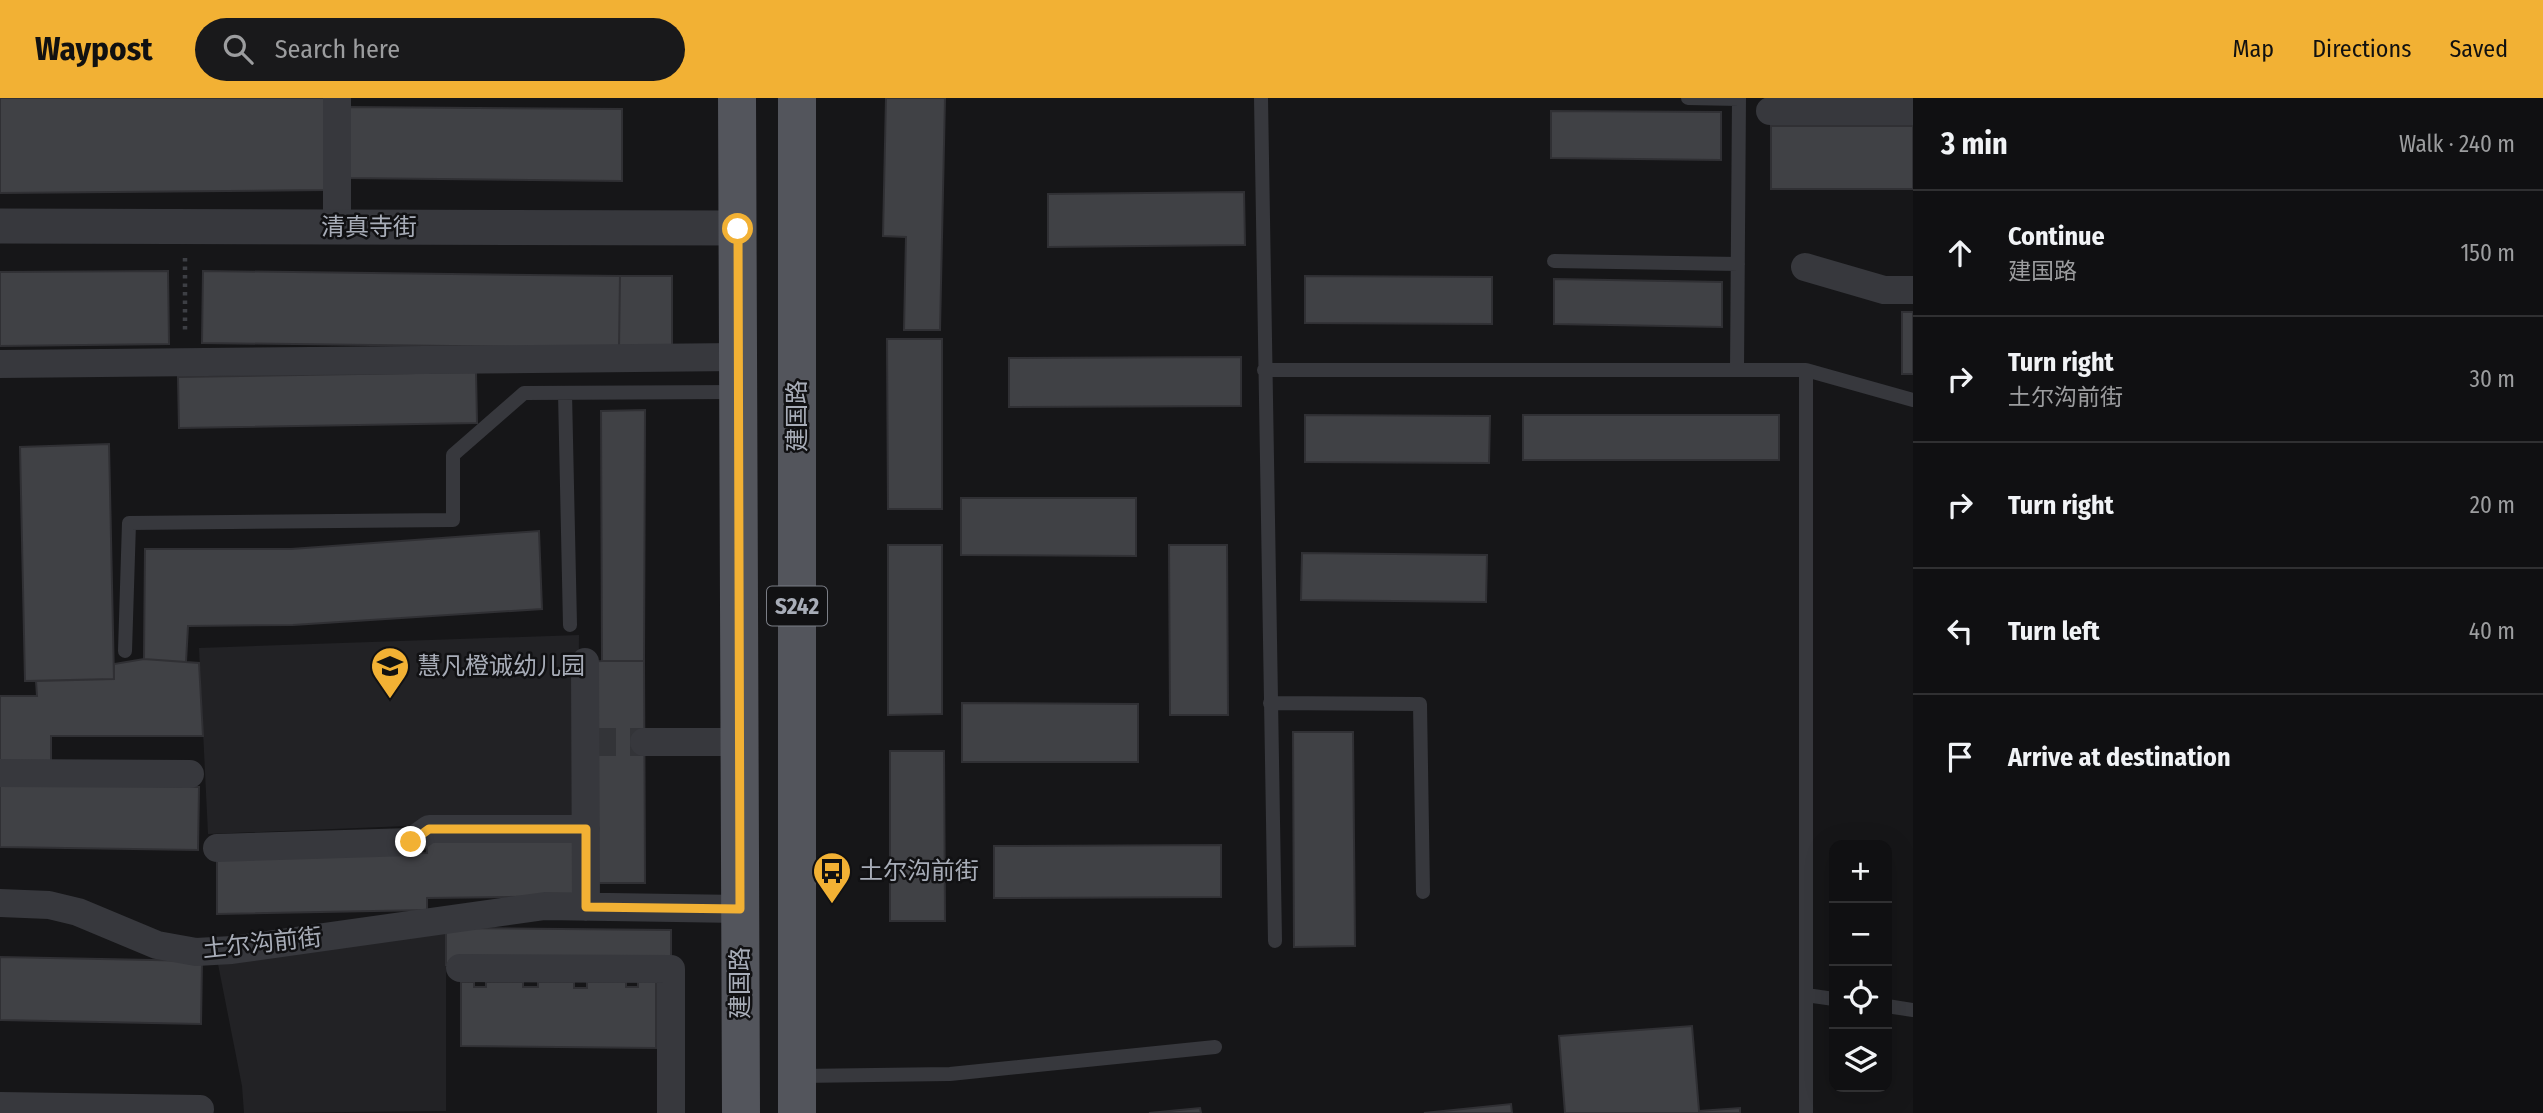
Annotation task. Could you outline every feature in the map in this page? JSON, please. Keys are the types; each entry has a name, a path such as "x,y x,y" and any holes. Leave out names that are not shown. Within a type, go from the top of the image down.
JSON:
{"main road":[{"name":"建国路","path":"737,98 741,1113"},
{"name":"建国路","path":"797,98 797,1113"},
{"path":"738,229 797,229"}],"street":[{"path":"337,98 337,227"},
{"path":"1770,111 1913,111"},
{"name":"清真寺街","path":"0,226 738,229"},
{"path":"1805,267 1884,290 1913,290"},
{"path":"0,364 185,363 738,375"},
{"path":"585,662 583,742 586,907"},
{"path":"644,743 739,743"},
{"path":"0,773 190,774"},
{"path":"218,848 411,842 429,829 586,829"},
{"name":"土尔沟前街","path":"0,902 49,905 78,912 157,945 195,952 232,950 545,906 740,909"},
{"path":"460,968 671,969 671,1113"},
{"path":"0,1106 200,1108"}],"lane":[{"path":"1261,98 1275,942"},
{"path":"1688,98 1739,98 1737,370"},
{"path":"1554,261 1738,264"},
{"path":"1264,370 1806,370 1913,400"},
{"path":"1806,370 1806,1113"},
{"path":"125,651 129,523 453,520 453,455 524,393 565,393 738,375"},
{"path":"565,393 570,625"},
{"path":"1270,703 1420,704 1423,892"},
{"path":"1806,995 1829,998"},
{"path":"1892,1007 1913,1010"},
{"path":"797,1076 950,1074 1215,1047"}],"path":[{"path":"185,226 185,363"}],"shaded area":[{"name":"慧凡橙诚幼儿园","path":"579,635 577,819 208,834 199,648"},
{"path":"446,928 446,1111 244,1113 242,1086 218,964"}],"building":[{"path":"0,98 326,98 326,190 0,193"},
{"path":"886,98 945,98 940,330 904,330 906,237 883,236"},
{"path":"347,107 622,109 622,181 346,178"},
{"path":"1551,111 1721,112 1721,160 1551,158"},
{"path":"1771,126 1913,126 1913,189 1771,189"},
{"path":"1244,192 1245,245 1048,247 1048,194"},
{"path":"168,271 169,344 0,346 0,272"},
{"path":"203,271 620,276 619,348 202,343"},
{"path":"620,276 672,276 672,348 619,348"},
{"path":"1305,276 1492,277 1492,324 1305,323"},
{"path":"1554,279 1722,282 1722,327 1554,324"},
{"path":"1902,312 1913,312 1913,374 1902,374"},
{"path":"887,339 942,339 942,509 888,509"},
{"path":"1241,357 1241,406 1009,407 1009,358"},
{"path":"476,372 477,423 179,428 178,377"},
{"path":"645,410 644,661 602,661 601,411"},
{"path":"1305,415 1490,416 1489,463 1305,462"},
{"path":"1523,415 1779,415 1779,460 1523,460"},
{"path":"109,444 114,679 25,681 20,447"},
{"path":"961,498 1136,498 1136,556 961,555"},
{"path":"539,531 542,609 293,625 188,626 186,662 144,659 145,549 291,549"},
{"path":"888,545 942,545 942,714 888,715"},
{"path":"1169,545 1227,545 1228,715 1170,715"},
{"path":"1302,553 1487,555 1486,602 1301,600"},
{"path":"144,659 199,663 203,736 51,736 51,763 0,762 0,696 37,696 36,681 114,679 114,664"},
{"path":"644,661 645,883 589,883 588,662"},
{"path":"962,703 1138,704 1138,762 962,762"},
{"path":"1293,732 1353,732 1355,946 1294,947"},
{"path":"890,751 944,751 945,921 890,921"},
{"path":"0,783 199,787 198,850 0,847"},
{"path":"581,839 582,896 427,898 427,910 217,914 217,858 427,853 426,841"},
{"path":"1221,845 1221,897 994,898 994,846"},
{"path":"446,928 671,930 671,966 446,965"},
{"path":"0,957 202,961 201,1024 0,1020"},
{"path":"461,982 474,982 474,987 486,987 486,982 523,982 523,987 538,987 538,982 574,982 574,988 587,988 587,982 626,982 626,987 638,987 638,982 656,982 656,1048 461,1046"},
{"path":"1692,1026 1699,1111 1740,1108 1740,1113 1565,1113 1559,1036"},
{"path":"1511,1104 1512,1113 1424,1113"},
{"path":"1200,1108 1201,1113 1149,1113"}],"tunnel":[{"path":"588,742 644,742"}],"place":[{"name":"慧凡橙诚幼儿园","path":"390,700"},
{"name":"土尔沟前街","path":"832,905"}],"route":[{"path":"411,842 429,829 586,829 586,907 740,909 738,229"}]}
